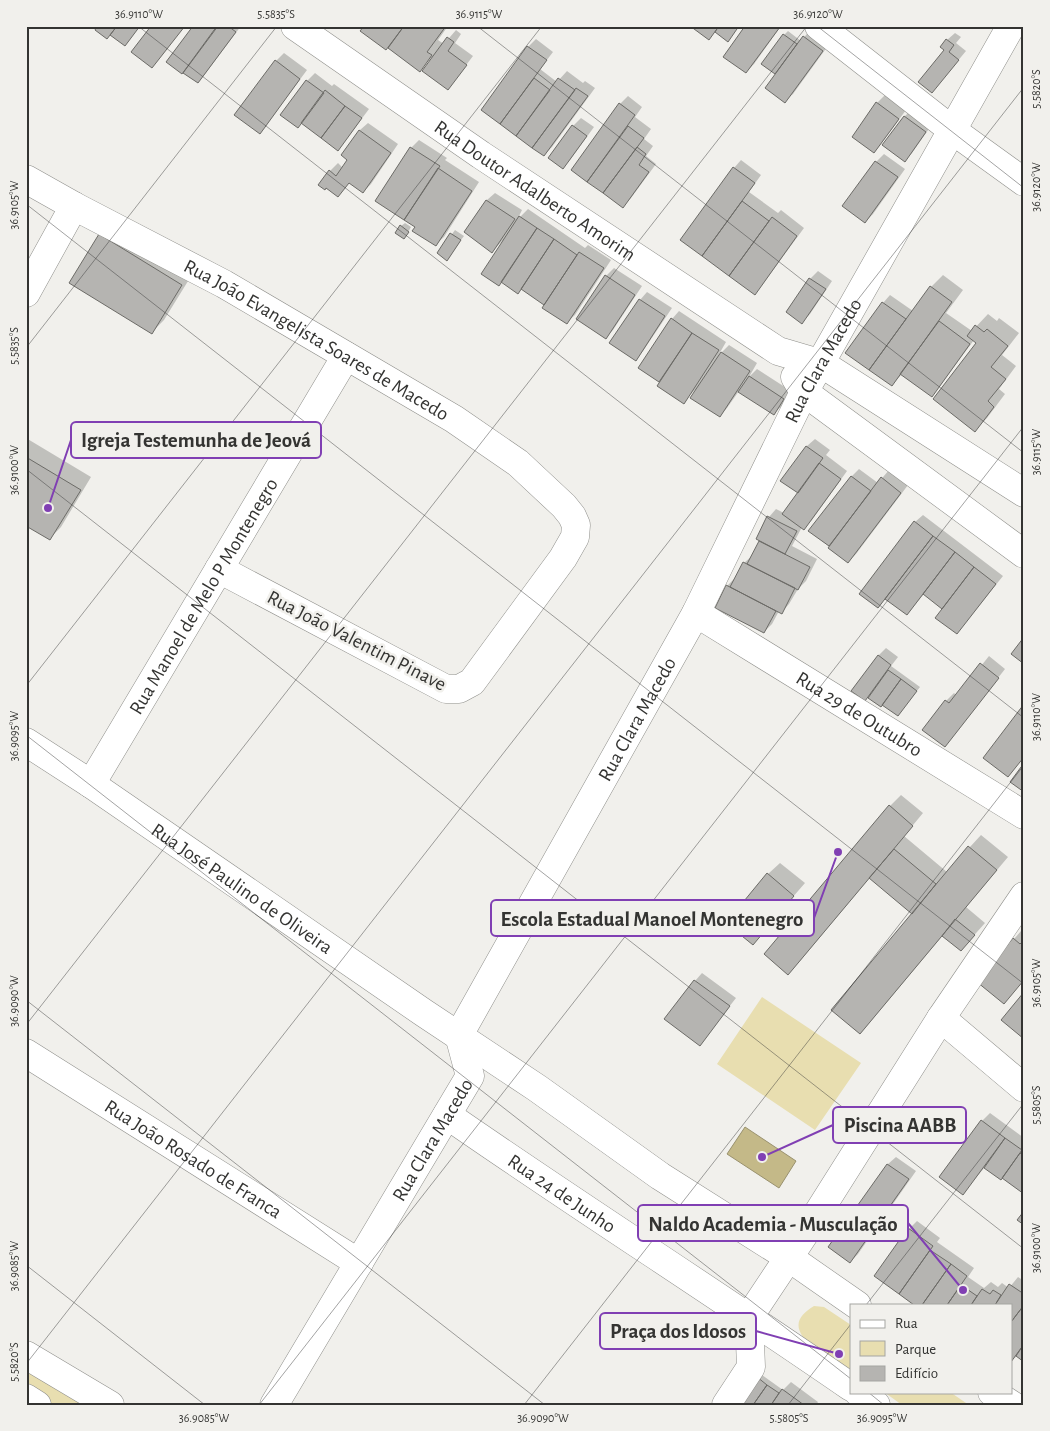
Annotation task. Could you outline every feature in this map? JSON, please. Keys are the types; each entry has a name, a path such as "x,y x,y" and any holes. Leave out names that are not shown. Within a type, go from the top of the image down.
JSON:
{"street":[{"name":"Rua Doutor Adalberto Amorim","path":"295,26 481,155 778,351 822,364 1024,493"},
{"path":"819,26 952,130 1024,182"},
{"name":"Rua Clara Macedo","path":"274,1405 470,1076 459,1035 696,613 804,392 822,364 1011,26"},
{"name":"Rua João Evangelista Soares de Macedo","path":"26,179 224,284 454,419 518,463 568,511 576,525 575,537"},
{"path":"26,292 74,206"},
{"name":"Rua Doutor Adalberto Amorim","path":"778,351 804,392 1024,554"},
{"name":"Rua Manoel de Melo P Montenegro","path":"91,784 346,356"},
{"name":"Rua João Valentim Pinave","path":"219,569 446,690 459,688 472,682 564,558 575,537"},
{"name":"Rua 29 de Outubro","path":"696,613 1024,815"},
{"name":"Rua José Paulino de Oliveira","path":"26,742 91,784 459,1035"},
{"path":"726,1405 751,1367 749,1317 941,1018 1024,896"},
{"path":"941,1018 1024,1088"},
{"path":"459,1035 660,1176 788,1257 856,1304"},
{"name":"Rua João Rosado de Franca","path":"26,1053 359,1263"},
{"name":"Rua 24 de Junho","path":"447,1115 850,1386"},
{"path":"26,1355 110,1405"},
{"path":"861,1394 876,1405"},
{"path":"995,1394 1012,1405"},
{"path":"26,1398 37,1405"}],"green space":[{"path":"762,997 861,1063 815,1130 717,1064"},
{"path":"814,1306 824,1307 850,1324 850,1369 803,1337 800,1332 799,1323 805,1312"},
{"path":"26,1365 93,1405 52,1405 26,1389"},
{"path":"887,1394 953,1394 969,1405 902,1405"}],"shaded area":[{"path":"745,1127 796,1161 779,1188 727,1154"}],"building":[{"path":"97,26 117,26 107,39 95,30"},
{"path":"117,26 140,26 125,46 110,35"},
{"path":"151,26 185,26 152,68 131,52"},
{"path":"193,26 217,26 182,74 166,62"},
{"path":"218,26 228,26 236,32 198,83 183,73"},
{"path":"364,26 404,26 386,50 360,31"},
{"path":"404,26 446,26 427,52 432,55 420,72 388,48"},
{"path":"690,26 719,26 709,40"},
{"path":"719,26 739,26 728,42 715,32"},
{"path":"745,26 780,27 746,73 723,57"},
{"path":"783,34 797,44 775,74 761,64"},
{"path":"803,36 823,51 785,103 765,88"},
{"path":"447,37 454,42 448,51 467,65 448,90 422,71"},
{"path":"946,39 954,45 949,52 959,60 932,93 918,82 944,50 940,47"},
{"path":"527,46 547,60 500,124 481,110"},
{"path":"275,60 300,79 260,134 234,115"},
{"path":"534,78 550,90 516,136 500,124"},
{"path":"558,78 575,90 532,148 516,136"},
{"path":"306,80 324,93 298,128 280,115"},
{"path":"576,88 588,96 544,156 532,148"},
{"path":"325,90 345,106 321,138 301,123"},
{"path":"876,102 899,119 874,153 852,137"},
{"path":"619,103 635,115 587,182 571,170"},
{"path":"345,106 362,118 338,151 321,138"},
{"path":"904,116 926,132 905,162 882,145"},
{"path":"572,125 587,136 563,169 548,158"},
{"path":"628,126 644,138 603,193 587,182"},
{"path":"359,130 391,153 363,193 349,183 338,197 326,188 325,190 318,185 329,170 336,176 347,160 341,155"},
{"path":"410,147 440,166 404,220 375,201"},
{"path":"637,147 646,154 639,165 649,172 623,208 603,193"},
{"path":"875,161 898,177 865,223 842,206"},
{"path":"733,167 755,183 702,256 680,240"},
{"path":"438,168 472,191 436,246 412,231 415,227 404,220"},
{"path":"486,200 515,219 492,253 464,232"},
{"path":"742,201 769,221 729,276 702,256"},
{"path":"519,216 537,228 499,286 481,274"},
{"path":"772,217 797,236 755,295 729,276"},
{"path":"400,225 409,232 404,239 395,233"},
{"path":"537,228 554,239 518,294 501,282"},
{"path":"450,233 461,240 447,261 437,253"},
{"path":"99,234 182,285 152,334 69,283"},
{"path":"554,239 577,255 544,305 521,289"},
{"path":"579,252 604,268 567,324 542,308"},
{"path":"605,275 635,295 606,339 576,319"},
{"path":"809,278 826,289 802,324 786,312"},
{"path":"930,286 952,302 892,386 869,370"},
{"path":"639,299 665,316 636,361 609,343"},
{"path":"882,302 906,319 869,370 845,353"},
{"path":"671,318 692,333 659,382 638,368"},
{"path":"939,321 970,344 932,397 900,374"},
{"path":"975,325 984,332 987,329 1008,346 991,367 1006,379 988,401 994,407 975,432 933,399 976,343 967,336"},
{"path":"692,333 719,350 684,404 657,386"},
{"path":"721,352 750,371 720,417 690,398"},
{"path":"749,376 784,399 774,415 738,392"},
{"path":"806,446 823,458 798,493 780,481"},
{"path":"26,457 81,490 50,540 26,526"},
{"path":"819,463 841,479 804,530 782,514"},
{"path":"851,476 871,491 829,546 808,531"},
{"path":"881,477 901,493 848,563 828,548"},
{"path":"767,516 797,531 785,554 756,539"},
{"path":"914,521 933,536 878,608 859,594"},
{"path":"933,536 955,552 907,615 885,599"},
{"path":"759,541 810,567 798,590 747,564"},
{"path":"955,552 974,567 942,609 923,594"},
{"path":"743,562 795,588 782,614 730,587"},
{"path":"974,567 996,584 957,634 935,618"},
{"path":"726,585 776,611 764,633 715,608"},
{"path":"1024,637 1024,664 1011,654"},
{"path":"878,655 891,665 865,701 851,691"},
{"path":"980,663 999,678 945,747 922,730 945,700 949,703"},
{"path":"888,670 901,679 881,707 868,698"},
{"path":"901,679 917,691 898,716 882,705"},
{"path":"1024,704 1024,757 1008,777 983,758"},
{"path":"1024,763 1024,792 1010,782"},
{"path":"889,805 913,826 788,975 764,954"},
{"path":"968,846 997,870 860,1034 831,1010"},
{"path":"894,849 936,884 912,914 869,878"},
{"path":"767,873 794,896 753,945 726,923"},
{"path":"955,919 975,935 961,951 942,936"},
{"path":"1013,938 1020,944 1024,940 1024,980 1004,1004 977,982"},
{"path":"694,980 730,1006 700,1046 664,1019"},
{"path":"1024,992 1024,1039 1001,1020"},
{"path":"981,1120 1005,1138 963,1195 939,1177"},
{"path":"1005,1138 1022,1150 1001,1180 984,1168"},
{"path":"1020,1153 1024,1156 1024,1194 1002,1178"},
{"path":"887,1164 909,1179 850,1263 828,1247"},
{"path":"1024,1211 1024,1225 1017,1220"},
{"path":"908,1228 933,1246 899,1294 874,1276"},
{"path":"930,1250 951,1264 923,1304 913,1304 899,1294"},
{"path":"951,1264 967,1276 948,1304 923,1304"},
{"path":"1009,1284 1024,1294 1024,1305 1012,1321 1012,1304 996,1304"},
{"path":"961,1285 977,1296 972,1304 948,1304"},
{"path":"982,1289 990,1294 993,1290 1001,1295 996,1304 972,1304"},
{"path":"1024,1305 1024,1344 1012,1361 1012,1321"},
{"path":"1024,1344 1024,1362 1016,1356"},
{"path":"757,1377 767,1385 753,1405 738,1405"},
{"path":"767,1385 779,1393 771,1405 753,1405"},
{"path":"782,1389 804,1405 771,1405"}],"place":[{"name":"Igreja Testemunha de Jeová","path":"48,508"},
{"name":"Escola Estadual Manoel Montenegro","path":"838,852"},
{"name":"Piscina AABB","path":"762,1157"},
{"name":"Naldo Academia - Musculação","path":"963,1290"},
{"name":"Praça dos Idosos","path":"839,1354"}]}
